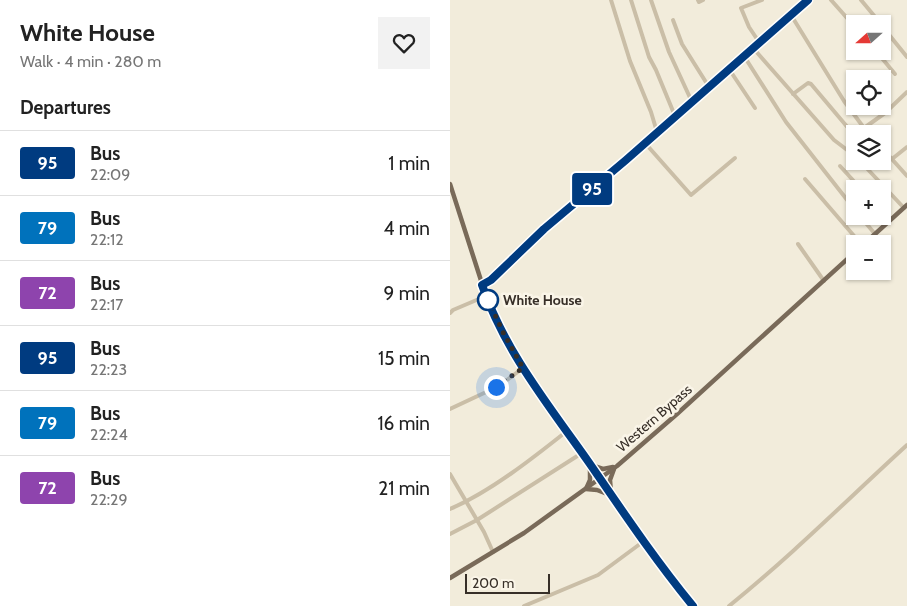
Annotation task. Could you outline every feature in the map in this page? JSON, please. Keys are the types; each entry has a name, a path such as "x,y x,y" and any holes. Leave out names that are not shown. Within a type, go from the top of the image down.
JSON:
{"main road":[{"path":"450,184 486,296 523,368 664,570 693,606"},
{"path":"891,219 905,206"},
{"path":"875,234 885,225"},
{"name":"Western Bypass","path":"450,578 537,524 600,479 677,414 846,260"},
{"path":"590,464 603,469 616,466"},
{"path":"590,464 590,480 586,489 602,491 612,495"},
{"path":"612,495 610,480 616,466"}],"street":[{"path":"611,0 630,61 651,112 657,132"},
{"path":"630,0 648,57 656,70 675,116"},
{"path":"651,0 669,52 692,102"},
{"path":"698,0 699,2 703,0"},
{"path":"759,42 749,27 741,8 762,0"},
{"path":"482,285 491,280 544,229 808,0"},
{"path":"831,0 846,17"},
{"path":"861,0 874,15"},
{"path":"791,15 844,101 862,125"},
{"path":"673,20 682,44 709,87"},
{"path":"891,37 907,57"},
{"path":"753,48 834,140 846,149"},
{"path":"744,56 786,122 846,199"},
{"path":"883,60 895,74"},
{"path":"730,69 755,108"},
{"path":"793,94 808,83 811,84 846,125"},
{"path":"868,125 885,113 907,92"},
{"path":"645,143 692,194 735,158"},
{"path":"906,174 892,159 907,147"},
{"path":"840,166 853,180"},
{"path":"869,170 905,206"},
{"path":"805,179 854,235"},
{"path":"868,225 875,234"},
{"path":"798,244 824,281"},
{"path":"451,310 486,296"},
{"path":"450,409 499,386 523,368"},
{"path":"450,509 466,502 532,458 567,431"},
{"path":"729,606 788,557 824,520 907,445"},
{"path":"450,534 477,520 582,453"},
{"path":"450,474 452,485 466,502 493,552"},
{"path":"524,606 598,575 644,541"}],"bus line":[{"name":"95","path":"693,606 664,570 523,368 504,334 482,285 491,280 544,229 626,160 808,0"}],"place":[{"name":"White House","path":"488,300"}],"route":[{"path":"488,300 486,296 523,368 496,387"}]}
